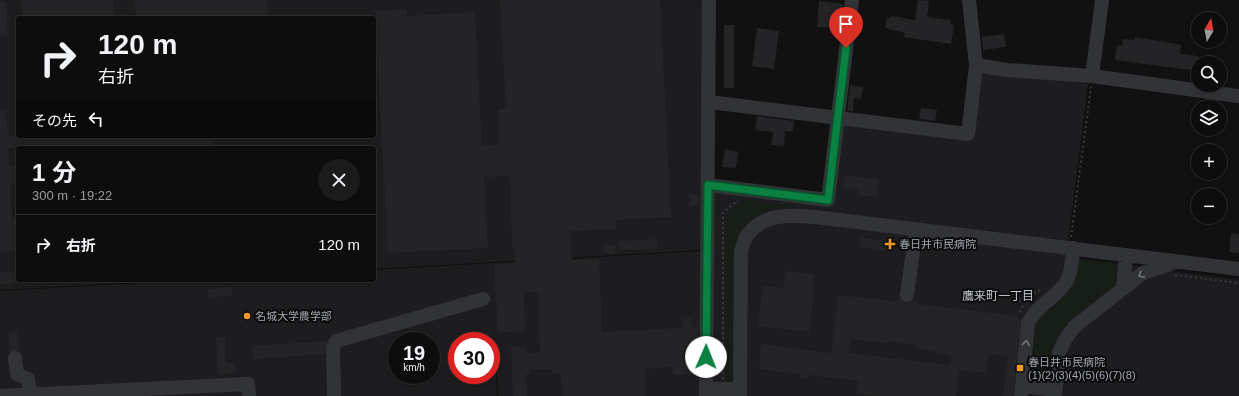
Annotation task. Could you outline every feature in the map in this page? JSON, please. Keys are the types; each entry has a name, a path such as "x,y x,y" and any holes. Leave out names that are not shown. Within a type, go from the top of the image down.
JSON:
{"street":[{"path":"709,0 706,392 740,393 741,251 747,234 760,223 774,217 795,215 916,229 1072,243 1126,255 1239,269"},
{"path":"708,185 828,200 852,0"},
{"path":"709,102 968,134 976,65 969,0"},
{"path":"1092,76 1102,0"},
{"path":"976,65 1007,70 1092,76 1239,96"},
{"path":"907,295 916,229"},
{"path":"1072,243 1070,273 1066,282 1034,313 1028,323 1021,391 1055,393 1059,353 1064,341 1074,327 1143,273 1178,261"},
{"path":"1123,288 1126,255"},
{"path":"334,396 333,346 336,341 483,299"},
{"path":"15,358 17,374 28,379 31,395"},
{"path":"0,396 124,393 248,384 249,396"}],"path":[{"path":"1072,243 1092,76"},
{"path":"1173,275 1239,283"},
{"path":"1020,312 1028,295 1046,289"}],"shaded area":[{"path":"0,0 703,0 701,250 376,269 376,146 16,146 16,282 140,282 0,290"},
{"name":"春日井市民病院","path":"983,70 1083,80 1088,84 1066,257 1239,280 1239,396 712,396 713,195 721,190 831,203 844,123 972,138 979,74"},
{"path":"745,200 792,206 770,209 758,215 743,230 733,382 726,385 727,215"},
{"name":"名城大学農学部","path":"701,251 701,396 498,396 497,384 500,384 500,332 495,332 493,303 494,332 448,332 448,384 496,384 497,396 0,396 0,291 160,282 376,282 376,270"},
{"path":"1077,259 1119,264 1118,281 1067,324 1057,344 1050,378 1045,383 1032,381 1028,377 1034,326"}],"building":[{"path":"22,0 113,0 114,16 23,16"},
{"path":"135,0 267,0 268,16 136,16"},
{"path":"500,0 660,0 671,217 615,220 616,229 570,231 572,260 599,259 602,332 679,328 683,327 683,319 691,318 692,327 698,327 698,375 673,375 672,367 645,369 646,396 562,396 561,373 552,373 551,369 530,369 530,374 526,374 527,396 513,396 511,347 525,347 525,353 540,353 538,292 524,292 525,331 498,332 494,264 515,263 514,246 512,247 510,176 484,177 488,248 388,253 376,36 376,11 407,9 407,16 475,12 482,146 499,145 498,109 506,109"},
{"path":"918,0 929,1 927,17 951,20 950,24 954,25 951,44 904,37 905,33 885,28 887,17 891,18 891,16 915,20"},
{"path":"0,1 6,1 8,35 0,36"},
{"path":"819,1 843,4 839,28 817,27"},
{"path":"724,25 734,25 734,88 724,88"},
{"path":"757,28 779,31 774,69 752,66"},
{"path":"1004,34 1006,47 983,50 982,37"},
{"path":"1135,37 1181,45 1180,54 1198,56 1191,56 1191,70 1115,60 1117,45 1122,46 1123,39 1135,40"},
{"path":"850,85 863,87 861,99 854,98 853,111 847,111"},
{"path":"921,108 937,110 935,121 919,119"},
{"path":"0,111 6,111 8,136 16,136 16,138 212,138 213,146 16,146 16,148 8,148 9,166 15,165 16,184 10,184 12,219 16,218 16,250 0,252"},
{"path":"757,116 794,121 793,132 785,131 784,146 771,145 773,132 755,130"},
{"path":"725,149 738,152 736,168 722,167"},
{"path":"845,175 879,179 877,197 857,195 858,189 843,188"},
{"path":"690,194 698,194 699,206 690,206"},
{"path":"1231,233 1239,234 1239,253 1229,252"},
{"path":"860,238 887,241 886,250 859,247"},
{"path":"657,239 657,249 619,250 618,241"},
{"path":"604,245 615,245 615,253 604,253"},
{"path":"16,271 16,282 18,283 0,284 0,272"},
{"path":"785,271 814,274 812,292 814,292 809,332 758,326 763,286 783,288"},
{"path":"232,287 233,296 208,297 208,289"},
{"path":"838,295 894,301 900,299 906,303 913,301 919,304 1017,316 1017,319 1021,319 1013,396 1003,396 1008,356 988,354 985,373 959,370 956,396 874,396 856,394 858,381 808,375 807,379 799,378 799,374 759,369 761,344 831,353","holes":["850,339 889,343 890,341 903,344 915,343 915,347 952,356 950,365 848,353"]},
{"path":"17,332 19,350 10,352 9,333"},
{"path":"216,337 225,337 226,363 235,363 236,372 218,375"},
{"path":"326,341 325,354 253,359 252,346"},
{"path":"1069,357 1078,358 1075,384 1066,383"}],"place":[{"name":"春日井市民病院","path":"890,244"},
{"name":"名城大学農学部","path":"247,316"},
{"name":"春日井市民病院 (1)(2)(3)(4)(5)(6)(7)(8)","path":"1020,368"}],"district":[{"name":"鷹来町一丁目","path":"998,296"}],"route":[{"path":"706,357 708,185 828,200 846,48"}]}
